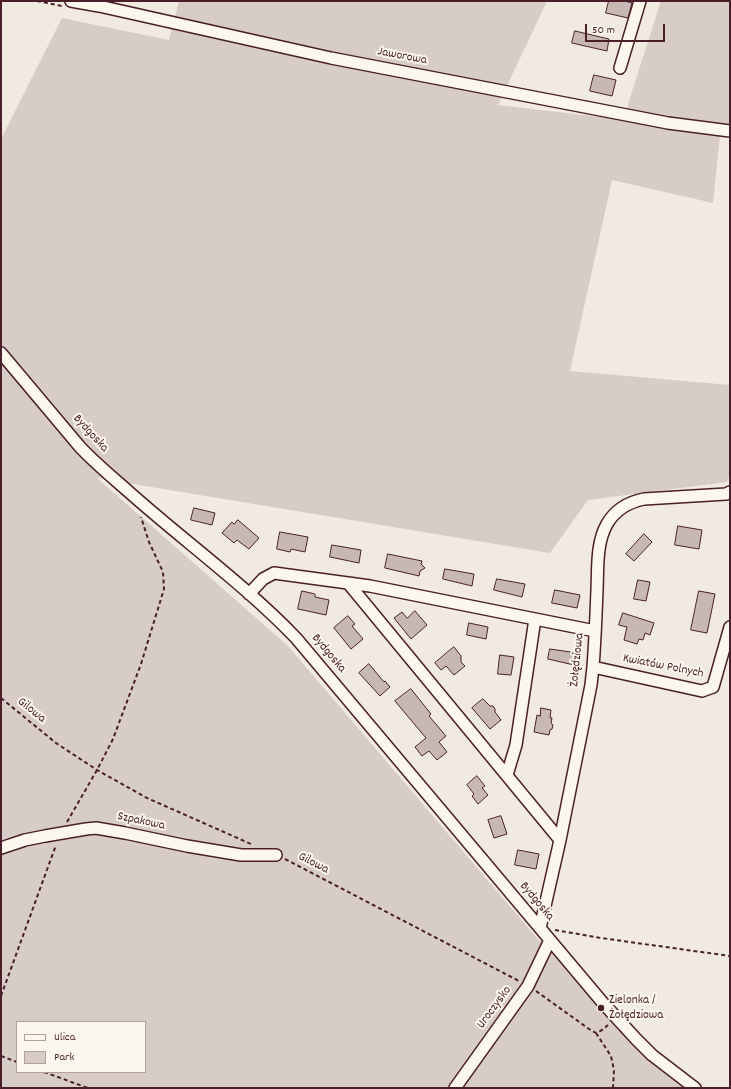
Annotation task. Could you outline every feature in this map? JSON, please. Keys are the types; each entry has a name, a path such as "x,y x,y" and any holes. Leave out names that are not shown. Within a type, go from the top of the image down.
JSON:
{"street":[{"name":"Jaworowa","path":"71,1 100,3 331,58 668,123 730,131"},
{"path":"620,68 640,1"},
{"name":"Bydgoska","path":"1,353 80,447 93,460 282,623 603,1003 652,1055 695,1088"},
{"name":"Żołędziowa","path":"540,928 560,840 591,685 599,561 601,543 608,524 620,509 635,501 644,499 726,494 730,492"},
{"path":"249,594 263,579 274,573 370,586 595,631"},
{"path":"348,583 560,840"},
{"path":"507,775 516,745 535,619"},
{"name":"Kwiatów Polnych","path":"593,667 702,691 713,687 730,627"},
{"name":"Szpakowa","path":"1,848 25,840 96,828 241,855 276,855"},
{"name":"Uroczysko","path":"455,1088 528,986 550,940"}],"path":[{"path":"1,996 60,834 113,739 141,664 164,589 163,572 142,522 140,511 141,502"},
{"name":"Gilowa","path":"1,698 56,743 97,770 147,798 255,846"},
{"name":"Gilowa","path":"276,855 528,986 596,1033"},
{"path":"540,928 730,956"},
{"path":"613,1088 614,1070 611,1056 596,1033 602,1030 616,1017"},
{"path":"1,1056 16,1062"},
{"path":"47,1073 88,1088"}],"green space":[{"path":"179,1 547,1 498,105 626,120 628,104 661,1 730,1 730,126 721,125 713,203 612,180 570,371 730,385 730,474 727,482 588,500 550,553 97,478 288,646 536,937 685,1088 1,1088 1,139 62,18 169,40"}],"building":[{"path":"609,1 625,1 632,3 628,18 606,13"},
{"path":"575,31 609,39 607,51 572,43"},
{"path":"594,75 616,80 612,96 590,91"},
{"path":"194,508 215,513 212,525 191,520"},
{"path":"238,520 259,538 249,549 237,540 234,543 222,533 232,522 234,524"},
{"path":"678,526 702,530 699,549 675,545"},
{"path":"280,532 308,537 305,552 291,549 290,552 277,549"},
{"path":"644,534 652,542 634,561 626,554"},
{"path":"332,545 361,550 359,563 330,557"},
{"path":"388,554 422,561 421,564 425,568 420,571 419,576 385,568"},
{"path":"445,569 474,574 472,586 443,579"},
{"path":"497,579 525,584 522,597 494,590"},
{"path":"638,580 650,582 646,601 634,599"},
{"path":"555,590 580,595 577,608 552,603"},
{"path":"302,591 315,594 315,597 329,600 326,615 298,609"},
{"path":"699,591 715,594 707,633 691,630"},
{"path":"415,611 427,625 411,639 394,618 402,612 407,618"},
{"path":"623,613 654,623 650,635 645,633 643,640 639,639 637,644 624,640 627,627 619,625"},
{"path":"348,616 355,624 352,626 363,639 351,649 334,628"},
{"path":"469,623 488,627 486,639 467,635"},
{"path":"454,647 461,656 461,662 465,666 454,675 446,666 441,670 435,663"},
{"path":"550,649 577,653 574,665 548,659"},
{"path":"500,655 514,657 511,675 498,674"},
{"path":"369,664 390,687 380,696 359,673"},
{"path":"411,689 431,714 429,716 446,736 439,742 447,752 437,760 429,751 422,756 415,747 426,738 395,701"},
{"path":"483,699 490,706 493,706 495,712 501,720 490,729 472,708"},
{"path":"541,708 551,710 550,718 552,718 551,723 553,725 549,735 534,732 537,715 540,716"},
{"path":"477,776 485,786 482,788 488,795 478,804 472,796 474,794 467,785"},
{"path":"501,816 507,834 494,838 488,820"},
{"path":"518,850 539,854 536,869 515,865"}],"place":[{"name":"Zielonka / Żołędziowa","path":"601,1008"}]}
